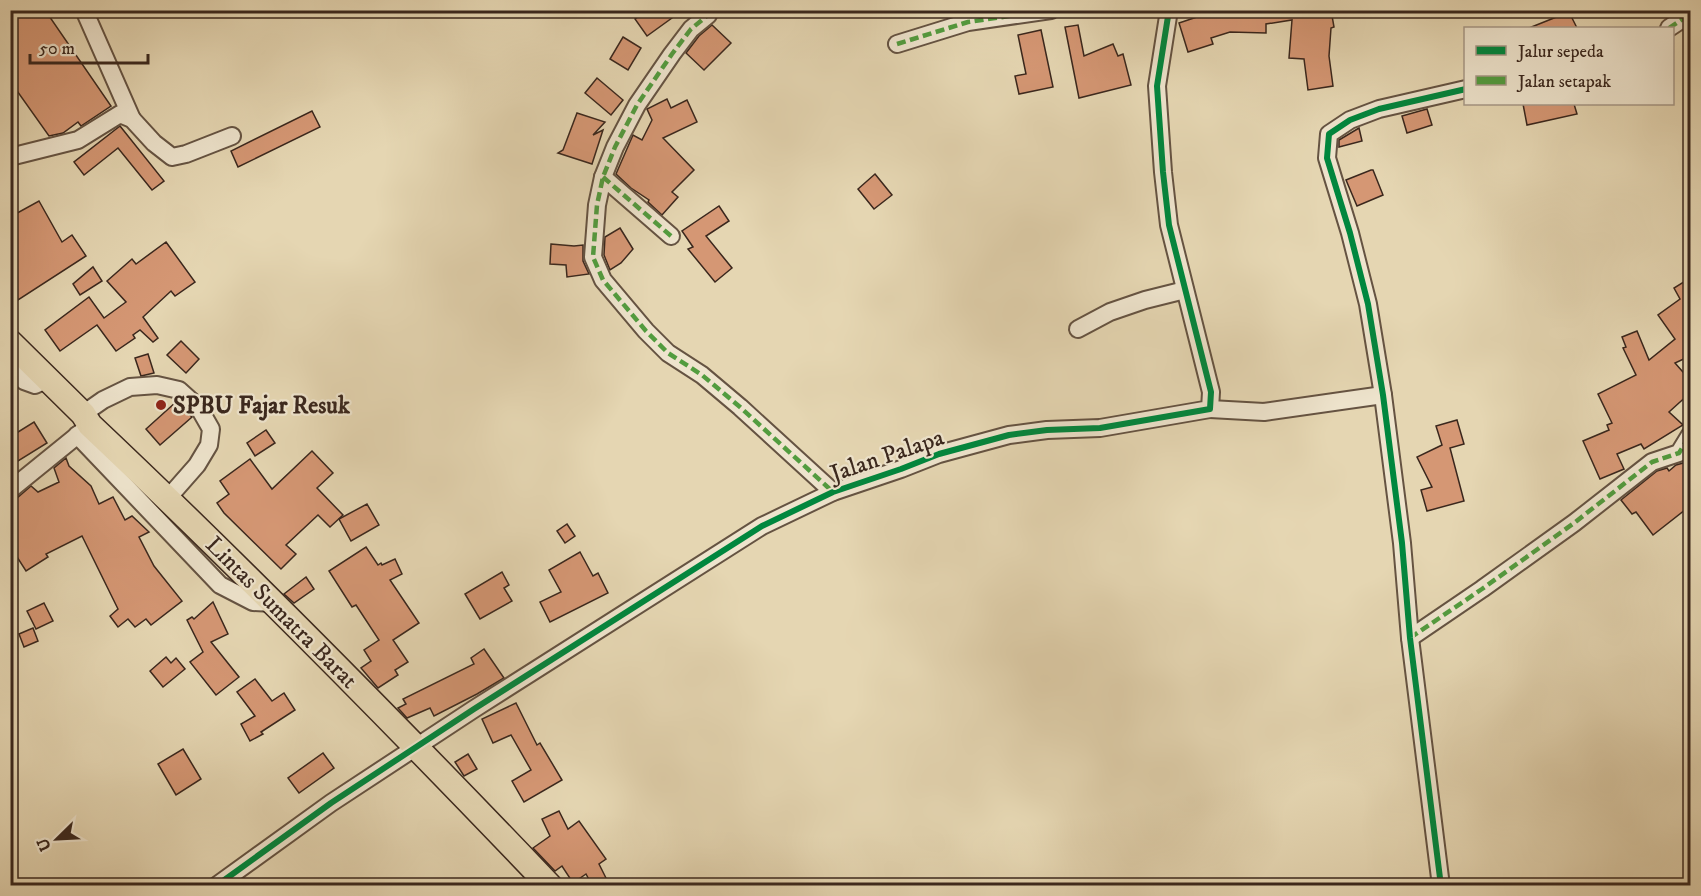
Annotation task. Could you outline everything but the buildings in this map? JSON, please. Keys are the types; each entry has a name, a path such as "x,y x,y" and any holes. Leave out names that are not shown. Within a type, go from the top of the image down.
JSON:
{"highway":[{"name":"Lintas Sumatra Barat","path":"10,342 48,379 83,425 168,498 417,747 550,885"}],"street":[{"path":"84,10 132,119 154,143 172,157 232,136"},
{"path":"710,10 708,15 691,29 636,105 615,147 603,177 597,205 593,257 603,280 646,331 668,353 702,375 725,394 833,492"},
{"path":"897,44 968,22 1052,10"},
{"path":"1169,10 1157,86 1163,172 1169,225 1211,392 1210,409"},
{"path":"1670,27 1690,14"},
{"path":"1441,885 1383,396 1368,304 1350,233 1327,158 1329,134 1350,120 1379,109 1464,89"},
{"path":"10,157 78,140 120,114 132,119"},
{"path":"603,177 671,236"},
{"path":"1078,329 1110,312 1185,290"},
{"path":"10,368 24,381 35,385 48,379"},
{"path":"10,489 83,425 104,399 130,387 157,385 179,390 199,408 210,429 209,445 197,465 168,498"},
{"name":"Jalan Palapa","path":"216,885 331,803 474,709 762,526 833,492 939,454 1009,435 1047,430 1100,428 1210,409 1264,412 1383,396"},
{"path":"83,425 220,585 253,602 273,603"},
{"path":"1410,638 1564,530 1652,462 1680,453 1690,435"}],"marked path":[{"path":"710,10 708,15 691,29 672,54 637,105 615,147 603,177 597,205 593,257 603,280 646,331 668,353 702,375 740,407 833,492"},
{"path":"897,44 968,22 1051,10"},
{"path":"1670,27 1690,14"},
{"path":"603,177 671,236"},
{"path":"1410,638 1574,523 1652,462 1679,453 1690,435"}],"cycle path":[{"path":"216,886 331,803 762,526 833,492 939,454 1009,435 1047,430 1100,428 1210,409 1211,392 1169,225 1163,172 1157,86 1169,10"},
{"path":"1441,886 1383,395 1368,304 1350,233 1327,158 1329,134 1350,120 1379,109 1464,89"}],"place":[{"name":"SPBU Fajar Resuk","path":"161,405"}]}
